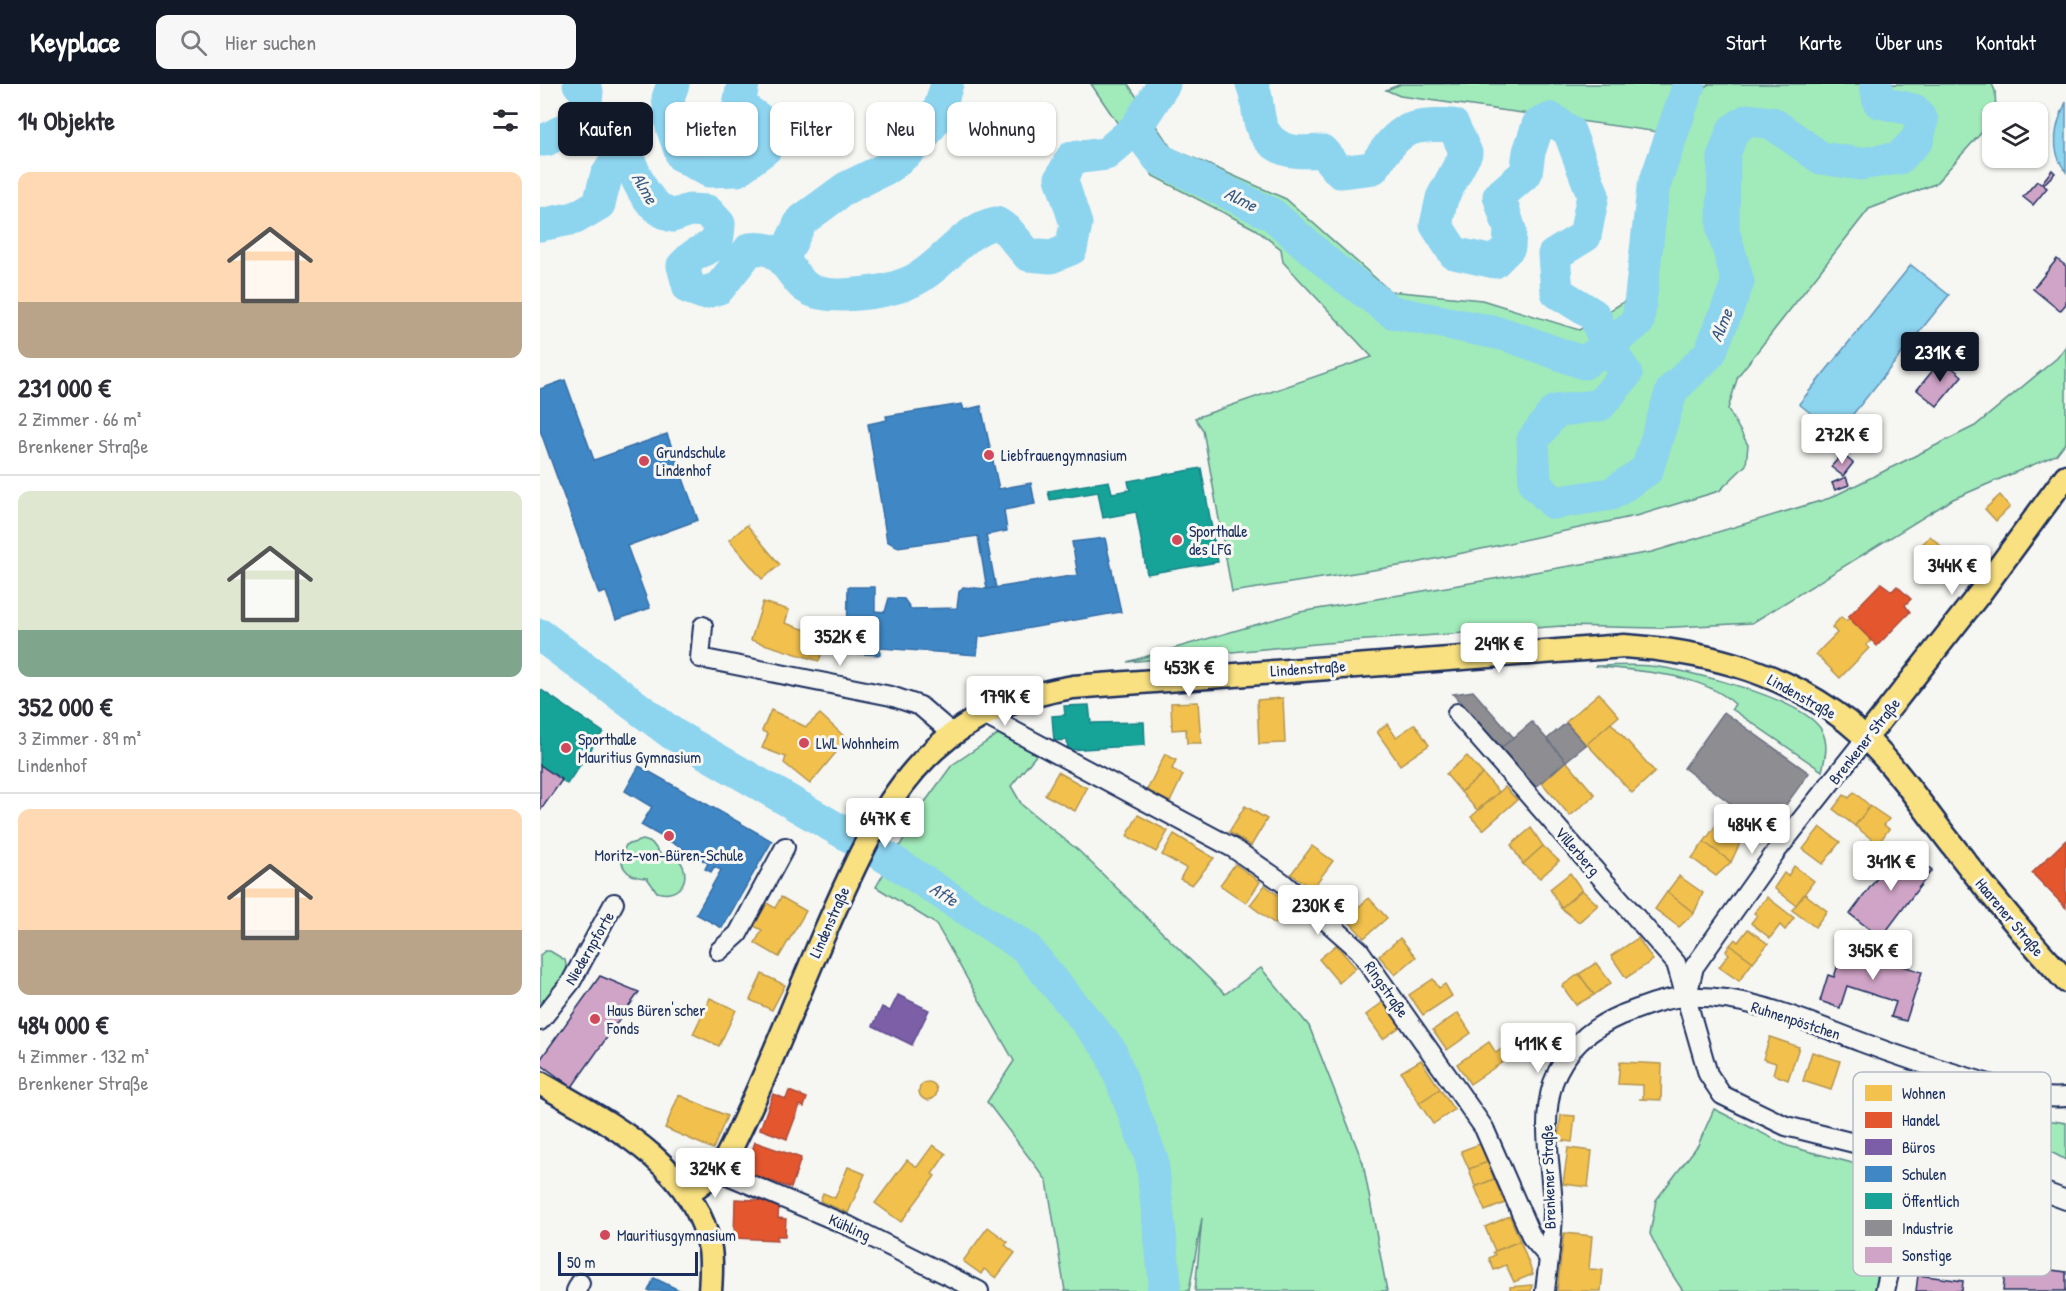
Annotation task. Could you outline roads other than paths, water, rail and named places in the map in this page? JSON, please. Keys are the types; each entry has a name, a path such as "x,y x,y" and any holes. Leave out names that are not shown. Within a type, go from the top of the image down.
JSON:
{"main road":[{"name":"Brenkener Straße","path":"1866,738 1980,593 2066,476"},
{"name":"Lindenstraße","path":"687,1194 718,1171 737,1137 851,873 885,808 925,758 953,734 1013,701 1073,687 1624,646 1669,649 1705,656 1764,675 1804,693 1836,712 1866,738"},
{"name":"Haarener Straße","path":"1866,738 2016,926 2066,981"},
{"path":"540,1083 626,1135 657,1160 687,1194 699,1215 709,1244 710,1291"}],"street":[{"path":"703,626 700,658 891,696 920,706 953,734"},
{"name":"Villerberg","path":"1457,713 1676,963 1687,997"},
{"name":"Ringstraße","path":"984,715 1233,848 1282,882 1359,950 1484,1128 1532,1238 1549,1257"},
{"name":"Brenkener Straße","path":"1549,1257 1553,1211 1546,1115 1562,1063 1582,1037 1611,1019 1656,1001 1687,997 1694,967 1775,853 1866,738"},
{"path":"719,951 738,934 785,847"},
{"name":"Niedernpforte","path":"540,1021 571,982 614,903"},
{"path":"1687,997 1708,1074 1722,1095 1786,1126 1853,1143"},
{"name":"Ruhnenpöstchen","path":"1687,997 1730,1000 1770,1008 1919,1063 1950,1072"},
{"name":"Ruhnenpöstchen","path":"2051,1098 2066,1097"},
{"name":"Kühling","path":"718,1171 849,1226 979,1291"},
{"path":"2051,1194 2066,1200"},
{"path":"1545,1291 1549,1257"},
{"path":"1885,1291 1888,1276"}],"water":[{"path":"2066,102 2066,172 2057,155 2056,137"},
{"path":"1911,265 1949,295 1837,434 1799,404"}],"waterway":[{"name":"Alme","path":"540,140 546,140 584,119 587,92 579,84"},
{"name":"Alme","path":"673,84 668,98 672,127 682,156 709,171 737,170 765,149 759,119 739,105 743,84"},
{"name":"Alme","path":"784,257 801,221 846,188 889,167 919,142 937,117 947,84"},
{"name":"Alme","path":"540,225 575,218 599,204 606,177 615,163 631,165 646,195 664,212 672,216 690,210 707,211 719,224 717,241 694,255 683,266 689,288 703,293 719,288 750,249 770,250 782,258 803,285 816,292 842,295 891,289 928,272 965,239 985,226 996,223 1007,230 1028,255 1051,257 1071,249 1076,224 1061,178 1072,158 1106,154 1136,128 1164,84"},
{"name":"Alme","path":"1252,84 1261,125 1268,138 1281,148 1297,152 1322,151 1340,172 1373,168 1390,144 1414,128 1453,125 1466,153 1442,198 1436,225 1454,253 1494,262 1509,247 1510,230 1499,196 1526,173 1529,152 1538,125 1551,119 1569,131 1593,195 1585,236 1554,255 1557,292 1594,315 1607,345 1626,374 1600,405 1555,411 1533,440 1535,484 1554,503 1611,494 1647,470 1672,390 1710,353 1738,282 1723,230 1724,155 1733,130 1748,120 1772,123 1821,158 1860,164 1899,158 1918,139 1922,121 1914,110 1879,102 1876,84"},
{"name":"Alme","path":"1136,128 1159,159 1273,215 1333,268 1392,312 1507,335 1584,363 1638,322 1653,189 1689,84"},
{"name":"Afte","path":"540,635 673,734 891,860 1026,948 1110,1050 1152,1160 1165,1281 1163,1291"}],"place":[{"name":"Liebfrauengymnasium","path":"989,455"},
{"name":"Grundschule Lindenhof","path":"644,461"},
{"name":"Sporthalle des LFG","path":"1177,540"},
{"name":"LWL Wohnheim","path":"804,743"},
{"name":"Sporthalle Mauritius Gymnasium","path":"566,748"},
{"name":"Moritz-von-Büren-Schule","path":"669,836"},
{"name":"Haus Büren'scher Fonds","path":"595,1019"},
{"name":"Mauritiusgymnasium","path":"605,1235"}]}
